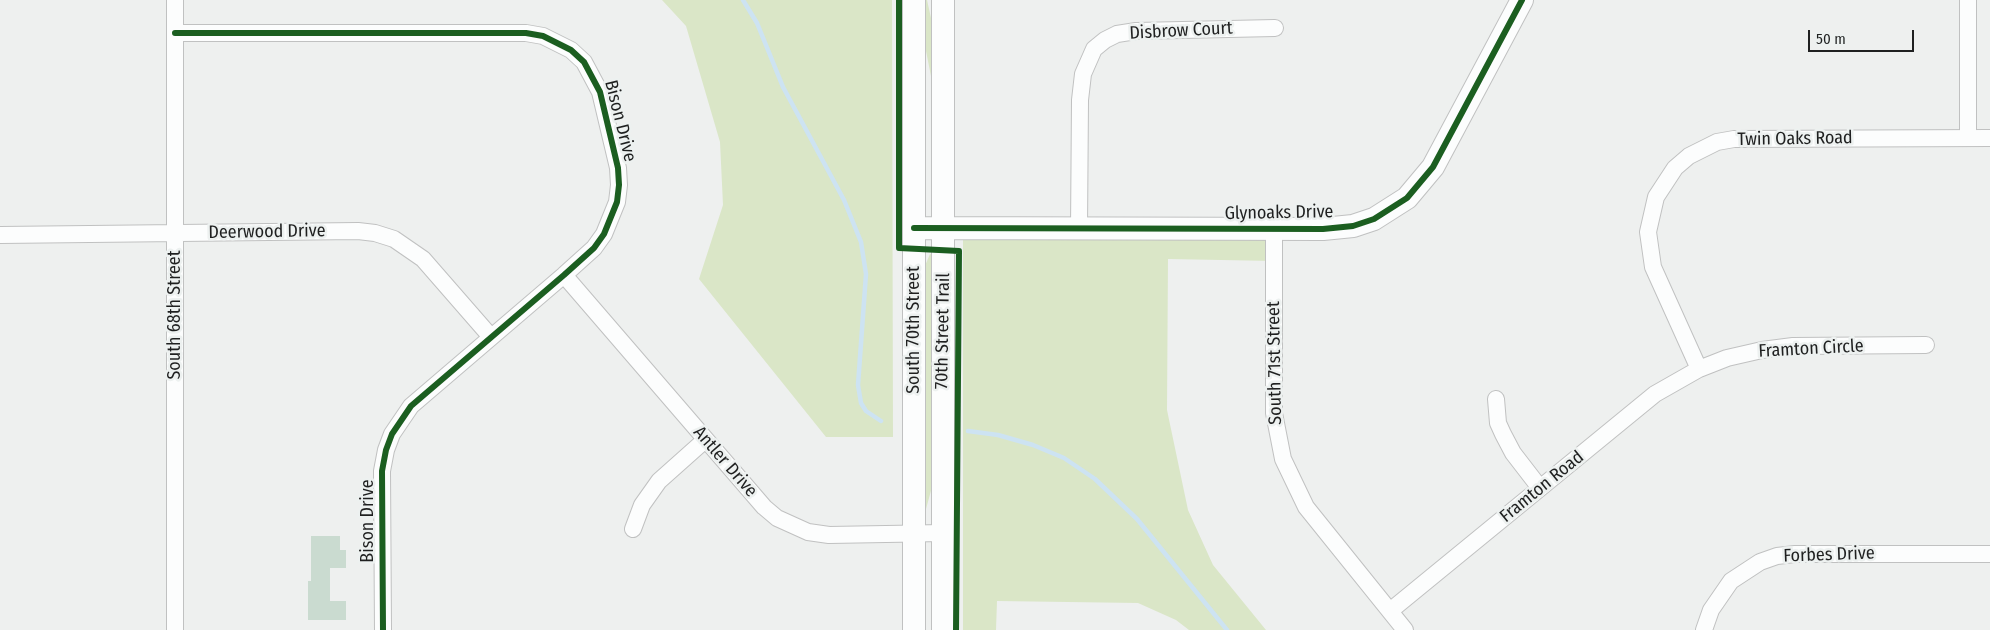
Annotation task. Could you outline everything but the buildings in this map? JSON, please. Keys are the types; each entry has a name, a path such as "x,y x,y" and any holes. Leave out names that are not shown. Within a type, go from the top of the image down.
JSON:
{"main road":[{"name":"South 70th Street","path":"914,0 914,630"},
{"name":"South 70th Street","path":"943,0 943,630"},
{"name":"Glynoaks Drive","path":"914,228 1274,230 1353,226 1374,219 1407,198 1434,167 1522,0"}],"street":[{"name":"South 68th Street","path":"175,0 175,630"},
{"path":"1968,0 1968,138"},
{"name":"Disbrow Court","path":"1079,229 1080,100 1083,74 1094,49 1117,34 1136,31 1275,28"},
{"name":"Bison Drive","path":"175,33 526,33 543,36 559,42 584,62 594,76 600,92 618,168 619,185 614,211 604,234 594,248 564,275 411,406 392,434 382,471 383,630"},
{"name":"Twin Oaks Road","path":"1699,369 1653,267 1649,240 1650,214 1656,197 1675,168 1689,156 1716,142 1734,139 1990,138"},
{"name":"South 71st Street","path":"1274,230 1274,413 1283,459 1306,507 1405,630"},
{"name":"Deerwood Drive","path":"0,235 358,231 381,235 394,240 422,259 490,337"},
{"name":"Antler Drive","path":"564,275 764,507 792,526 808,532 829,535 943,533"},
{"name":"Framton Circle","path":"1699,369 1727,358 1785,347 1926,345"},
{"name":"Framton Road","path":"1390,611 1655,394 1699,369"},
{"path":"1496,399 1498,423 1503,434 1513,452 1540,488"},
{"path":"633,529 642,505 659,481 705,440"},
{"name":"Forbes Drive","path":"1704,630 1711,610 1731,581 1752,566 1777,556 1795,554 1990,554"}],"green space":[{"path":"662,0 892,0 893,437 826,437 699,279 723,205 720,142 686,26"},
{"path":"923,0 927,0 931,18 933,76 931,76 925,46"},
{"path":"963,228 1274,230 1274,261 1168,259 1167,410 1188,510 1213,565 1266,630 1189,630 1176,620 1138,603 997,601 996,630 963,630"},
{"path":"930,254 933,255 932,487 926,509 923,509 924,268"}],"waterway":[{"path":"743,0 757,23 783,87 844,200 861,242 866,274 858,385 861,403 866,411 881,421"},
{"path":"968,431 998,435 1033,445 1064,458 1095,479 1137,519 1227,630"}],"cycle path":[{"name":"70th Street Trail","path":"899,0 899,248 959,251 956,630"},
{"path":"914,228 1323,229 1353,226 1374,219 1407,198 1433,167 1522,0"},
{"path":"175,33 526,33 543,36 571,50 584,62 600,92 618,168 619,185 617,202 604,234 594,248 564,275 411,406 392,434 386,450 382,471 383,630"}]}
